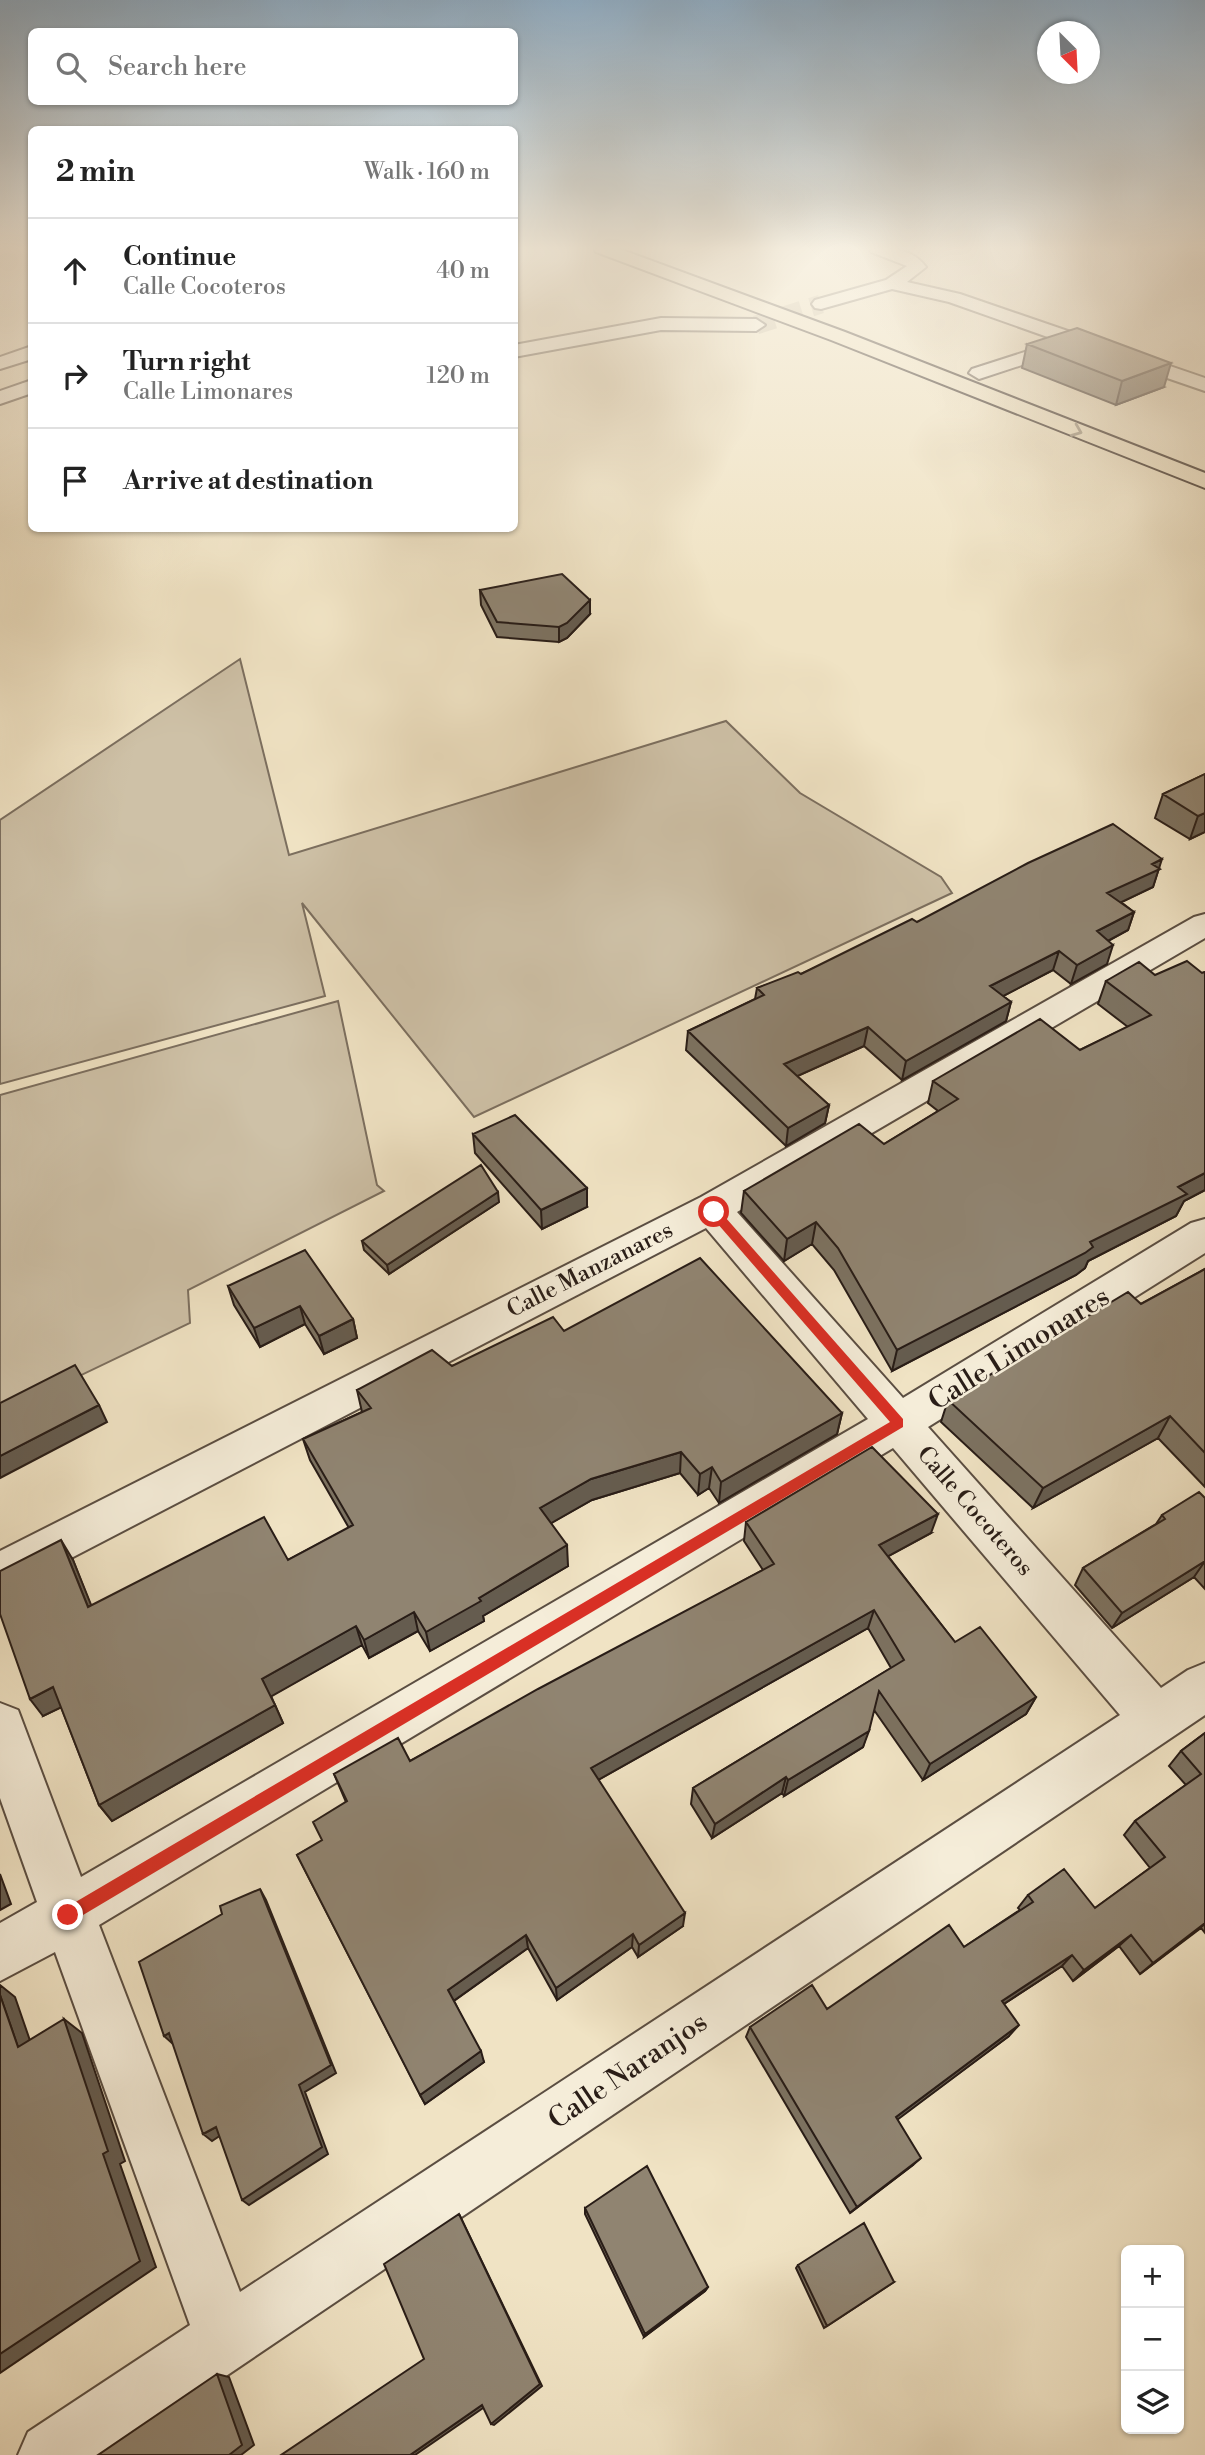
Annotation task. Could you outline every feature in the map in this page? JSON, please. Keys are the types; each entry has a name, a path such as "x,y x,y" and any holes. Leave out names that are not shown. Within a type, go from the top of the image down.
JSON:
{"main road":[{"path":"903,363 1205,481"},
{"path":"952,363 1104,421"}],"street":[{"path":"979,373 1011,363"},
{"path":"1141,363 1205,386"},
{"path":"0,398 28,388"},
{"name":"Calle Manzanares","path":"0,1574 714,1207 1205,924"},
{"name":"Calle Cocoteros","path":"714,1207 714,1212 1157,1720"},
{"name":"Calle Limonares","path":"0,1954 898,1423 1205,1234"},
{"name":"Calle Naranjos","path":"51,2455 1205,1687"},
{"path":"0,1727 226,2338"}],"shaded area":[{"path":"240,659 289,855 726,721 800,793 941,877 952,893 474,1117 302,903 325,996 0,1084 0,820"},
{"path":"338,1001 377,1185 384,1191 188,1290 190,1323 0,1414 0,1095"}],"building":[{"path":"1075,363 1171,363 1122,381"},
{"path":"562,574 590,600 567,623 559,627 497,622 480,590"},
{"path":"1205,774 1205,813 1198,816 1163,794"},
{"path":"1113,824 1162,859 1152,864 1160,869 1107,893 1134,912 1097,931 1113,945 1077,965 1059,951 990,986 1011,1002 906,1061 868,1027 784,1064 829,1105 788,1128 688,1031 764,995 757,988 798,972 801,974 912,919 917,922 1028,863"},
{"path":"1187,961 1202,973 1205,972 1205,1173 1178,1187 1187,1194 1090,1242 1093,1247 1085,1253 897,1350 838,1248 816,1222 787,1239 744,1191 859,1124 884,1144 958,1099 933,1081 1040,1019 1080,1050 1151,1015 1106,981 1139,962 1155,975"},
{"path":"515,1115 587,1188 541,1210 473,1134"},
{"path":"481,1165 498,1192 387,1265 362,1241"},
{"path":"305,1250 353,1319 319,1336 300,1306 254,1328 228,1286"},
{"path":"700,1258 842,1413 721,1482 712,1467 700,1474 681,1452 591,1479 540,1508 567,1545 479,1598 481,1601 426,1632 414,1612 364,1640 356,1626 262,1679 275,1705 99,1805 53,1687 30,1699 0,1614 0,1571 61,1540 88,1607 264,1517 288,1560 353,1525 303,1439 371,1408 357,1390 432,1350 452,1366 553,1317 564,1331"},
{"path":"1205,1269 1205,1453 1170,1416 1043,1488 948,1400 1128,1292 1141,1304"},
{"path":"75,1365 99,1405 0,1456 0,1403"},
{"path":"872,1447 938,1514 879,1545 955,1642 980,1627 1036,1697 930,1764 879,1691 869,1731 788,1780 786,1777 715,1824 693,1788 904,1660 874,1610 591,1768 685,1913 639,1945 633,1934 556,1988 526,1935 448,1990 481,2051 420,2095 297,1855 322,1840 313,1822 347,1801 334,1774 398,1738 410,1761 538,1689 774,1564 746,1522"},
{"path":"1199,1492 1205,1498 1205,1561 1122,1613 1083,1568 1165,1519 1162,1515"},
{"path":"1205,1733 1205,1923 1153,1963 1131,1935 1084,1970 1072,1955 1002,2001 1019,2025 896,2117 921,2158 857,2207 750,2027 812,1985 827,2009 949,1925 964,1947 1033,1902 1028,1895 1064,1869 1095,1908 1165,1857 1135,1821 1201,1774 1181,1751"},
{"path":"260,1889 331,2065 299,2085 322,2147 242,2200 216,2127 203,2134 169,2033 164,2036 139,1962 222,1914 220,1906"},
{"path":"0,1995 18,2047 64,2019 108,2151 103,2154 140,2261 0,2354"},
{"path":"647,2166 708,2287 645,2334 585,2208"},
{"path":"459,2214 540,2384 491,2424 482,2405 410,2455 281,2455 424,2359 384,2264"},
{"path":"864,2223 894,2282 827,2326 798,2265"},
{"path":"217,2374 242,2445 229,2455 98,2455"}],"route":[{"path":"68,1915 898,1423 714,1212"}]}
